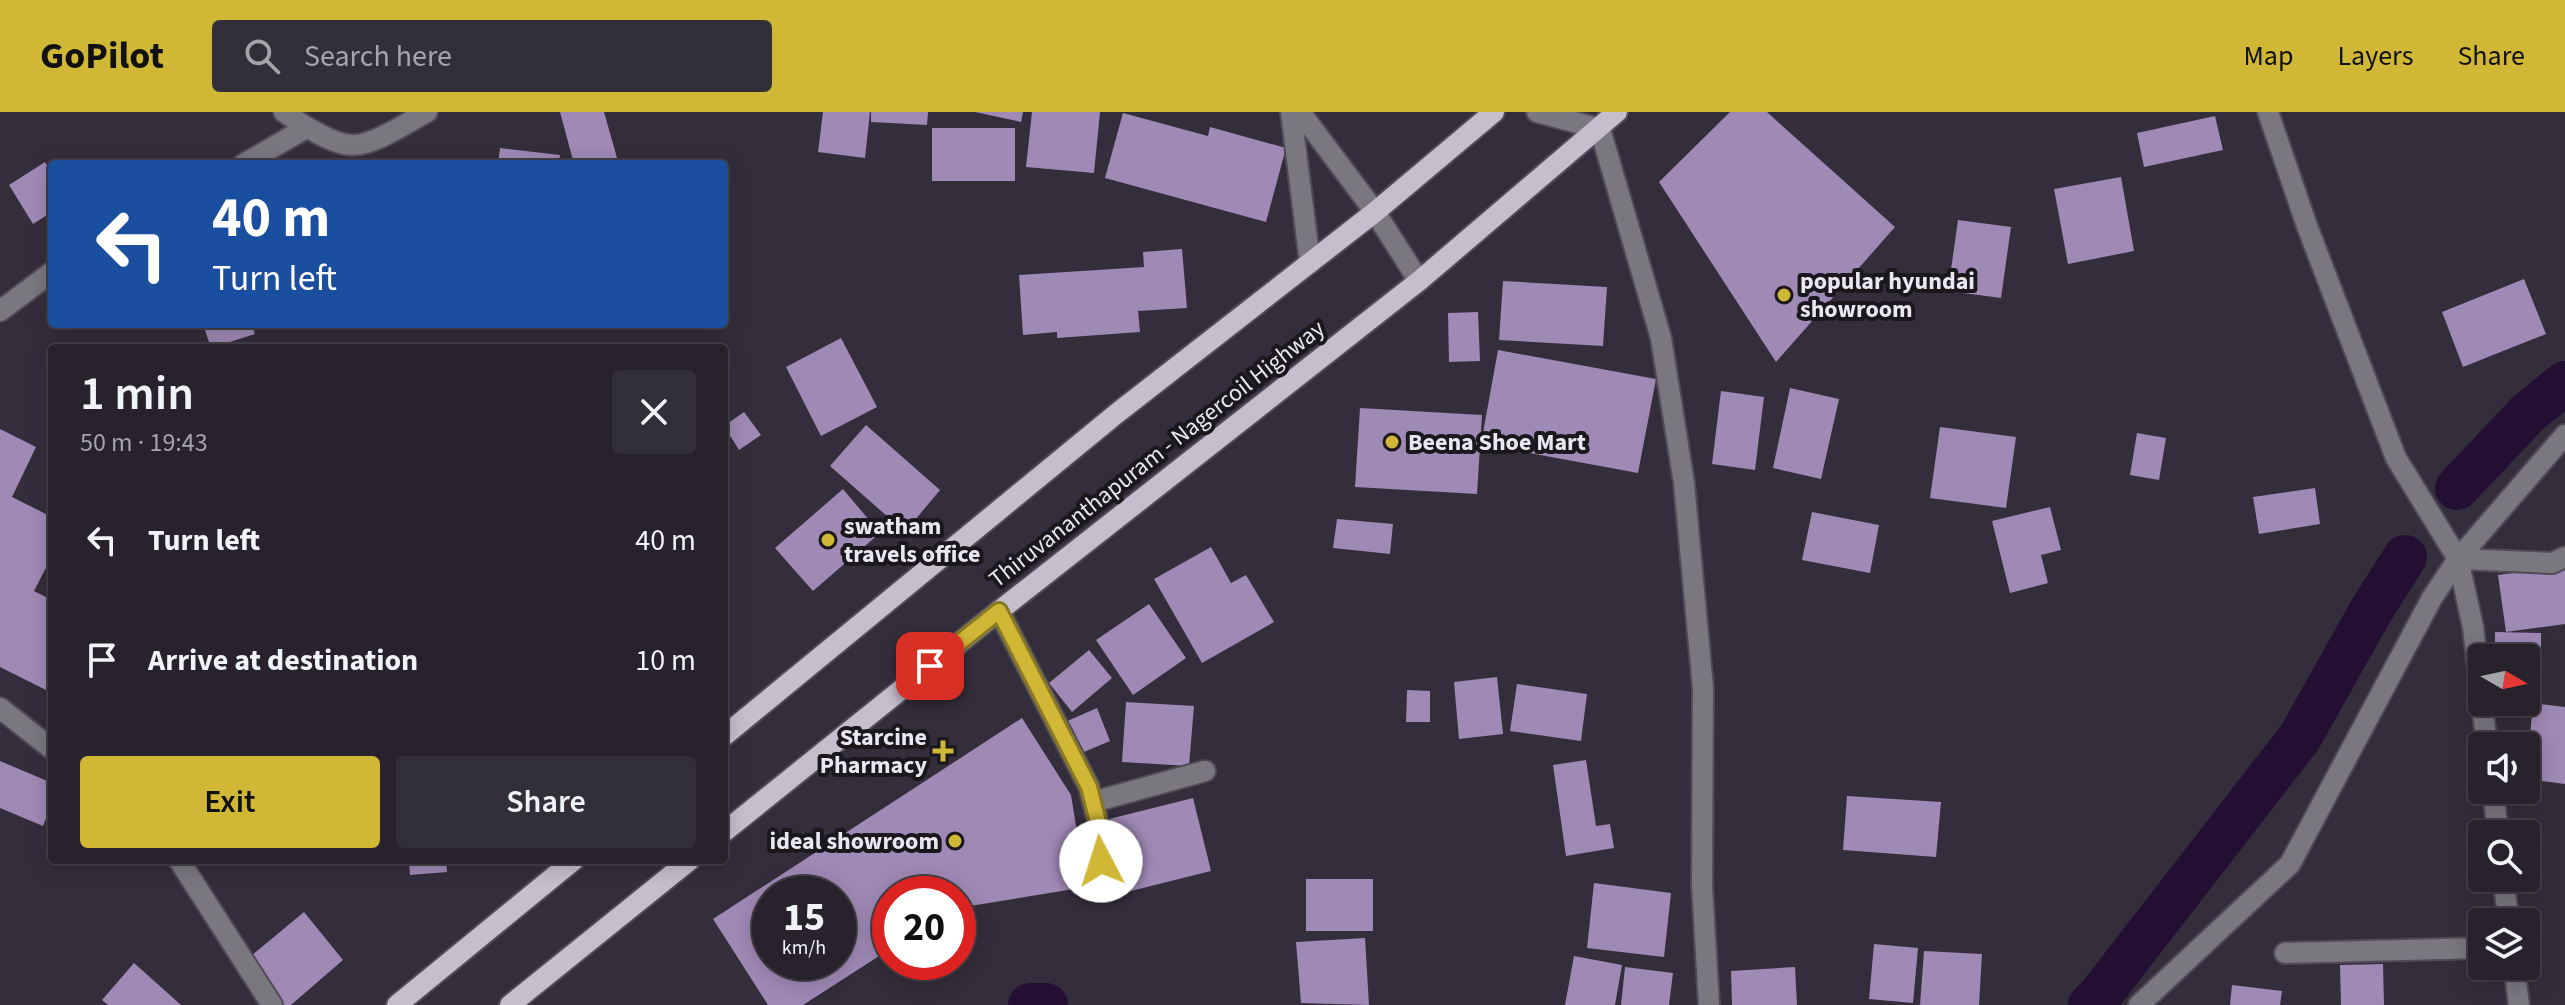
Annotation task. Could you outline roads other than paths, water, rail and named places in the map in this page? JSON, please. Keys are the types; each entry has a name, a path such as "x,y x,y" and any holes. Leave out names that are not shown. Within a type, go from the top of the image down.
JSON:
{"main road":[{"path":"728,733 1116,414 1375,212 1494,112"},
{"name":"Thiruvananthapuram - Nagercoil Highway","path":"728,829 1419,281 1617,112"},
{"path":"397,1005 569,864"},
{"path":"510,1005 685,864"}],"street":[{"path":"284,112 306,128 350,146 367,143 427,112"},
{"path":"1291,112 1310,263"},
{"path":"1300,112 1375,212 1419,281"},
{"path":"1537,112 1600,129 1661,338 1684,483 1703,688 1702,885 1709,1005"},
{"path":"2268,112 2307,226 2396,458 2458,559 2473,627 2485,732"},
{"path":"251,160 306,128"},
{"path":"0,311 48,275"},
{"path":"2139,1005 2290,864 2432,598 2458,559 2565,435"},
{"path":"2458,559 2552,563 2565,557"},
{"path":"999,611 1089,787 1097,818 1101,861"},
{"path":"0,708 48,746"},
{"path":"1093,802 1205,771"},
{"path":"182,864 272,1005"},
{"path":"2285,953 2468,948"},
{"path":"2516,980 2519,1005"}],"waterway":[{"path":"2457,488 2528,413 2565,383"},
{"path":"2090,1005 2300,737 2405,557"},
{"path":"1030,1005 1046,1005"}],"place":[{"name":"popular hyundai showroom","path":"1784,295"},
{"name":"Beena Shoe Mart","path":"1392,442"},
{"name":"swatham travels office","path":"828,540"},
{"name":"Starcine Pharmacy","path":"943,751"},
{"name":"ideal showroom","path":"955,841"}]}
